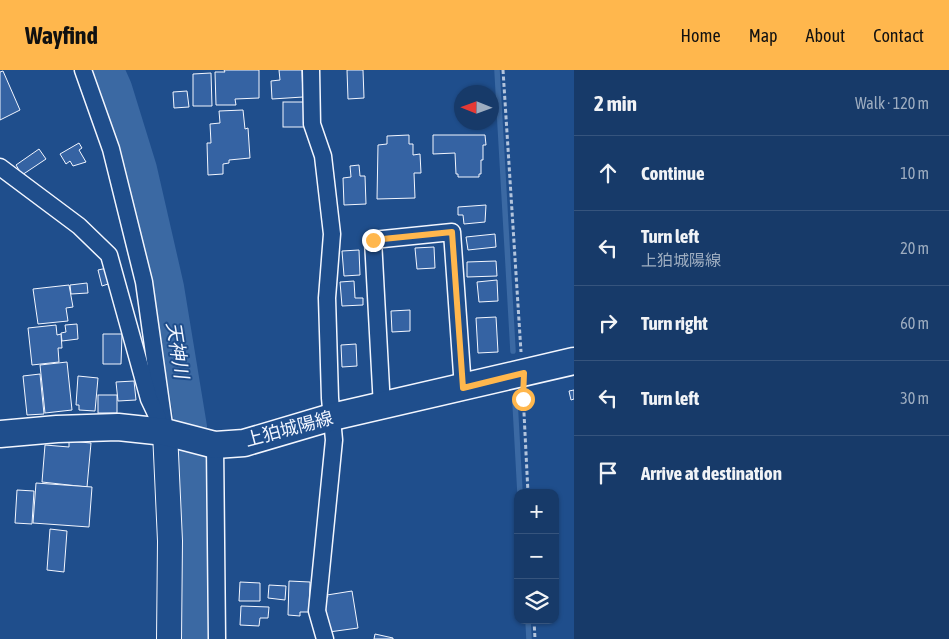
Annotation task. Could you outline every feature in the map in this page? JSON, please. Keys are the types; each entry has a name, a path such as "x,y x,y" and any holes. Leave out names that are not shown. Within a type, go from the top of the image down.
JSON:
{"main road":[{"name":"上狛城陽線","path":"0,434 57,429 118,427 171,433 211,445 244,443 332,417 382,407 574,361"}],"street":[{"path":"82,70 111,149 144,282 171,433 169,639"},
{"path":"311,70 312,124 322,156 332,234 327,298 333,470 317,611 325,639"},
{"path":"0,168 79,226 108,255 149,399 171,433"},
{"path":"382,407 373,240 452,232 463,388"},
{"path":"211,445 218,639"}],"path":[{"path":"503,70 520,337 524,373 528,489"},
{"path":"534,624 535,639"}],"building":[{"path":"224,70 259,70 259,98 235,99 236,105 216,105 215,72 225,72"},
{"path":"279,70 302,70 303,97 272,99 271,81 280,80"},
{"path":"347,70 363,70 364,98 348,99"},
{"path":"3,71 20,110 0,120 0,72"},
{"path":"211,73 212,106 193,106 193,74"},
{"path":"187,91 189,107 174,108 173,92"},
{"path":"283,102 304,102 304,127 283,127"},
{"path":"243,110 245,129 248,128 250,158 229,160 229,163 223,164 223,174 208,175 207,143 211,143 210,124 220,123 219,111"},
{"path":"409,135 409,144 413,144 413,155 420,154 421,173 414,173 415,198 377,199 378,145 387,144 387,136"},
{"path":"433,135 485,135 486,145 483,145 483,160 481,160 481,174 479,174 479,177 458,177 458,174 456,174 455,153 433,154"},
{"path":"79,143 82,148 79,150 86,162 73,166 70,161 66,164 60,154"},
{"path":"39,149 46,159 22,175 16,165"},
{"path":"359,165 360,176 365,176 366,204 344,205 343,178 351,177 350,166"},
{"path":"486,205 485,222 464,224 463,215 458,215 458,207"},
{"path":"495,234 496,247 468,250 466,237"},
{"path":"434,247 435,268 417,269 415,248"},
{"path":"359,250 360,275 344,276 342,251"},
{"path":"496,261 497,276 467,277 467,262"},
{"path":"107,268 111,283 102,286 98,270"},
{"path":"497,280 498,301 479,302 477,282"},
{"path":"354,281 355,298 363,298 363,305 342,306 340,282"},
{"path":"87,283 88,293 71,294 70,285"},
{"path":"69,285 73,307 66,308 68,321 38,324 33,289"},
{"path":"410,310 410,331 392,332 391,311"},
{"path":"496,317 498,352 478,353 476,318"},
{"path":"77,324 78,339 62,341 61,333 66,332 65,325"},
{"path":"56,325 57,335 61,334 62,348 58,348 59,362 32,365 28,328"},
{"path":"103,334 122,334 121,364 103,364"},
{"path":"356,344 357,366 342,367 341,345"},
{"path":"67,362 72,410 45,413 40,365"},
{"path":"40,374 44,414 27,415 23,376"},
{"path":"78,376 98,378 95,411 79,410 79,405 76,405"},
{"path":"134,381 136,400 118,401 116,382"},
{"path":"574,390 574,399 571,400 569,391"},
{"path":"98,395 117,395 117,413 98,413"},
{"path":"69,441 91,443 87,487 42,482 45,445 69,447"},
{"path":"36,483 92,487 89,527 33,523"},
{"path":"17,490 34,491 32,524 15,523"},
{"path":"50,529 67,531 64,572 47,570"},
{"path":"289,581 310,582 309,612 300,612 300,616 288,615"},
{"path":"240,582 260,583 260,601 239,601"},
{"path":"269,585 286,586 285,600 268,598"},
{"path":"352,591 358,628 329,632 324,598 328,597 327,595"},
{"path":"241,606 269,607 268,618 260,618 259,626 240,625"},
{"path":"375,634 393,638 393,639 374,639"}],"waterway":[{"name":"天神川","path":"108,70 116,88 141,169 168,287 191,427 198,639"},
{"path":"497,70 513,351"},
{"path":"515,402 520,489"},
{"path":"528,624 529,639"}],"route":[{"path":"373,240 452,232 463,388 524,373 523,399"}]}
